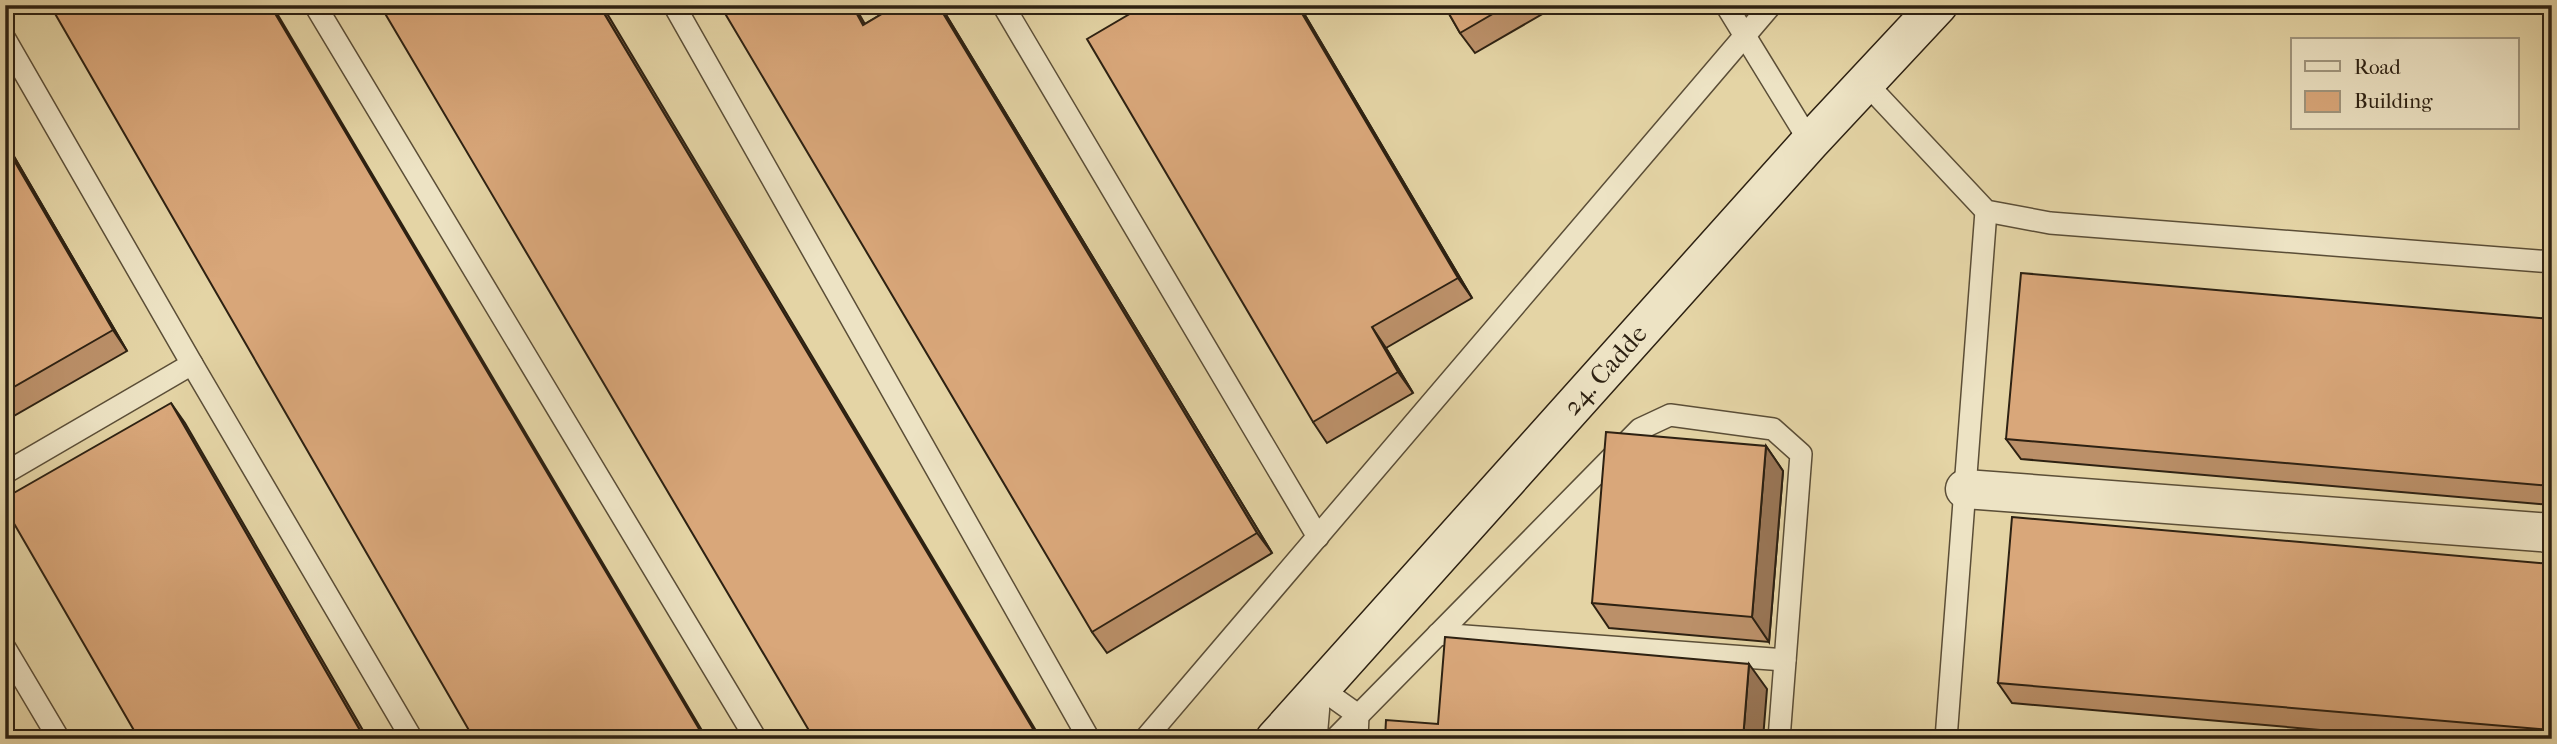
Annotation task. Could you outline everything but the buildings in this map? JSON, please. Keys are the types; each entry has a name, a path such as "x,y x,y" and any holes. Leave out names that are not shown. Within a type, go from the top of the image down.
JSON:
{"street":[{"name":"24. Cadde","path":"1275,739 1810,142 1938,5"},
{"path":"1965,489 2552,533"}],"lane":[{"path":"315,5 756,739"},
{"path":"674,5 1088,739"},
{"path":"1003,5 1318,537"},
{"path":"1726,5 1810,142"},
{"path":"1145,739 1771,5"},
{"path":"5,39 412,739"},
{"path":"1865,82 1986,211 2050,223 2552,262"},
{"path":"1946,739 1986,211"},
{"path":"5,473 192,364"},
{"path":"1335,739 1640,429 1670,415 1773,429 1801,454 1779,739"},
{"path":"1438,634 1785,660"},
{"path":"5,648 59,739"},
{"path":"1320,688 1358,715"},
{"path":"1316,739 1320,688"},
{"path":"1357,739 1358,715"}]}
